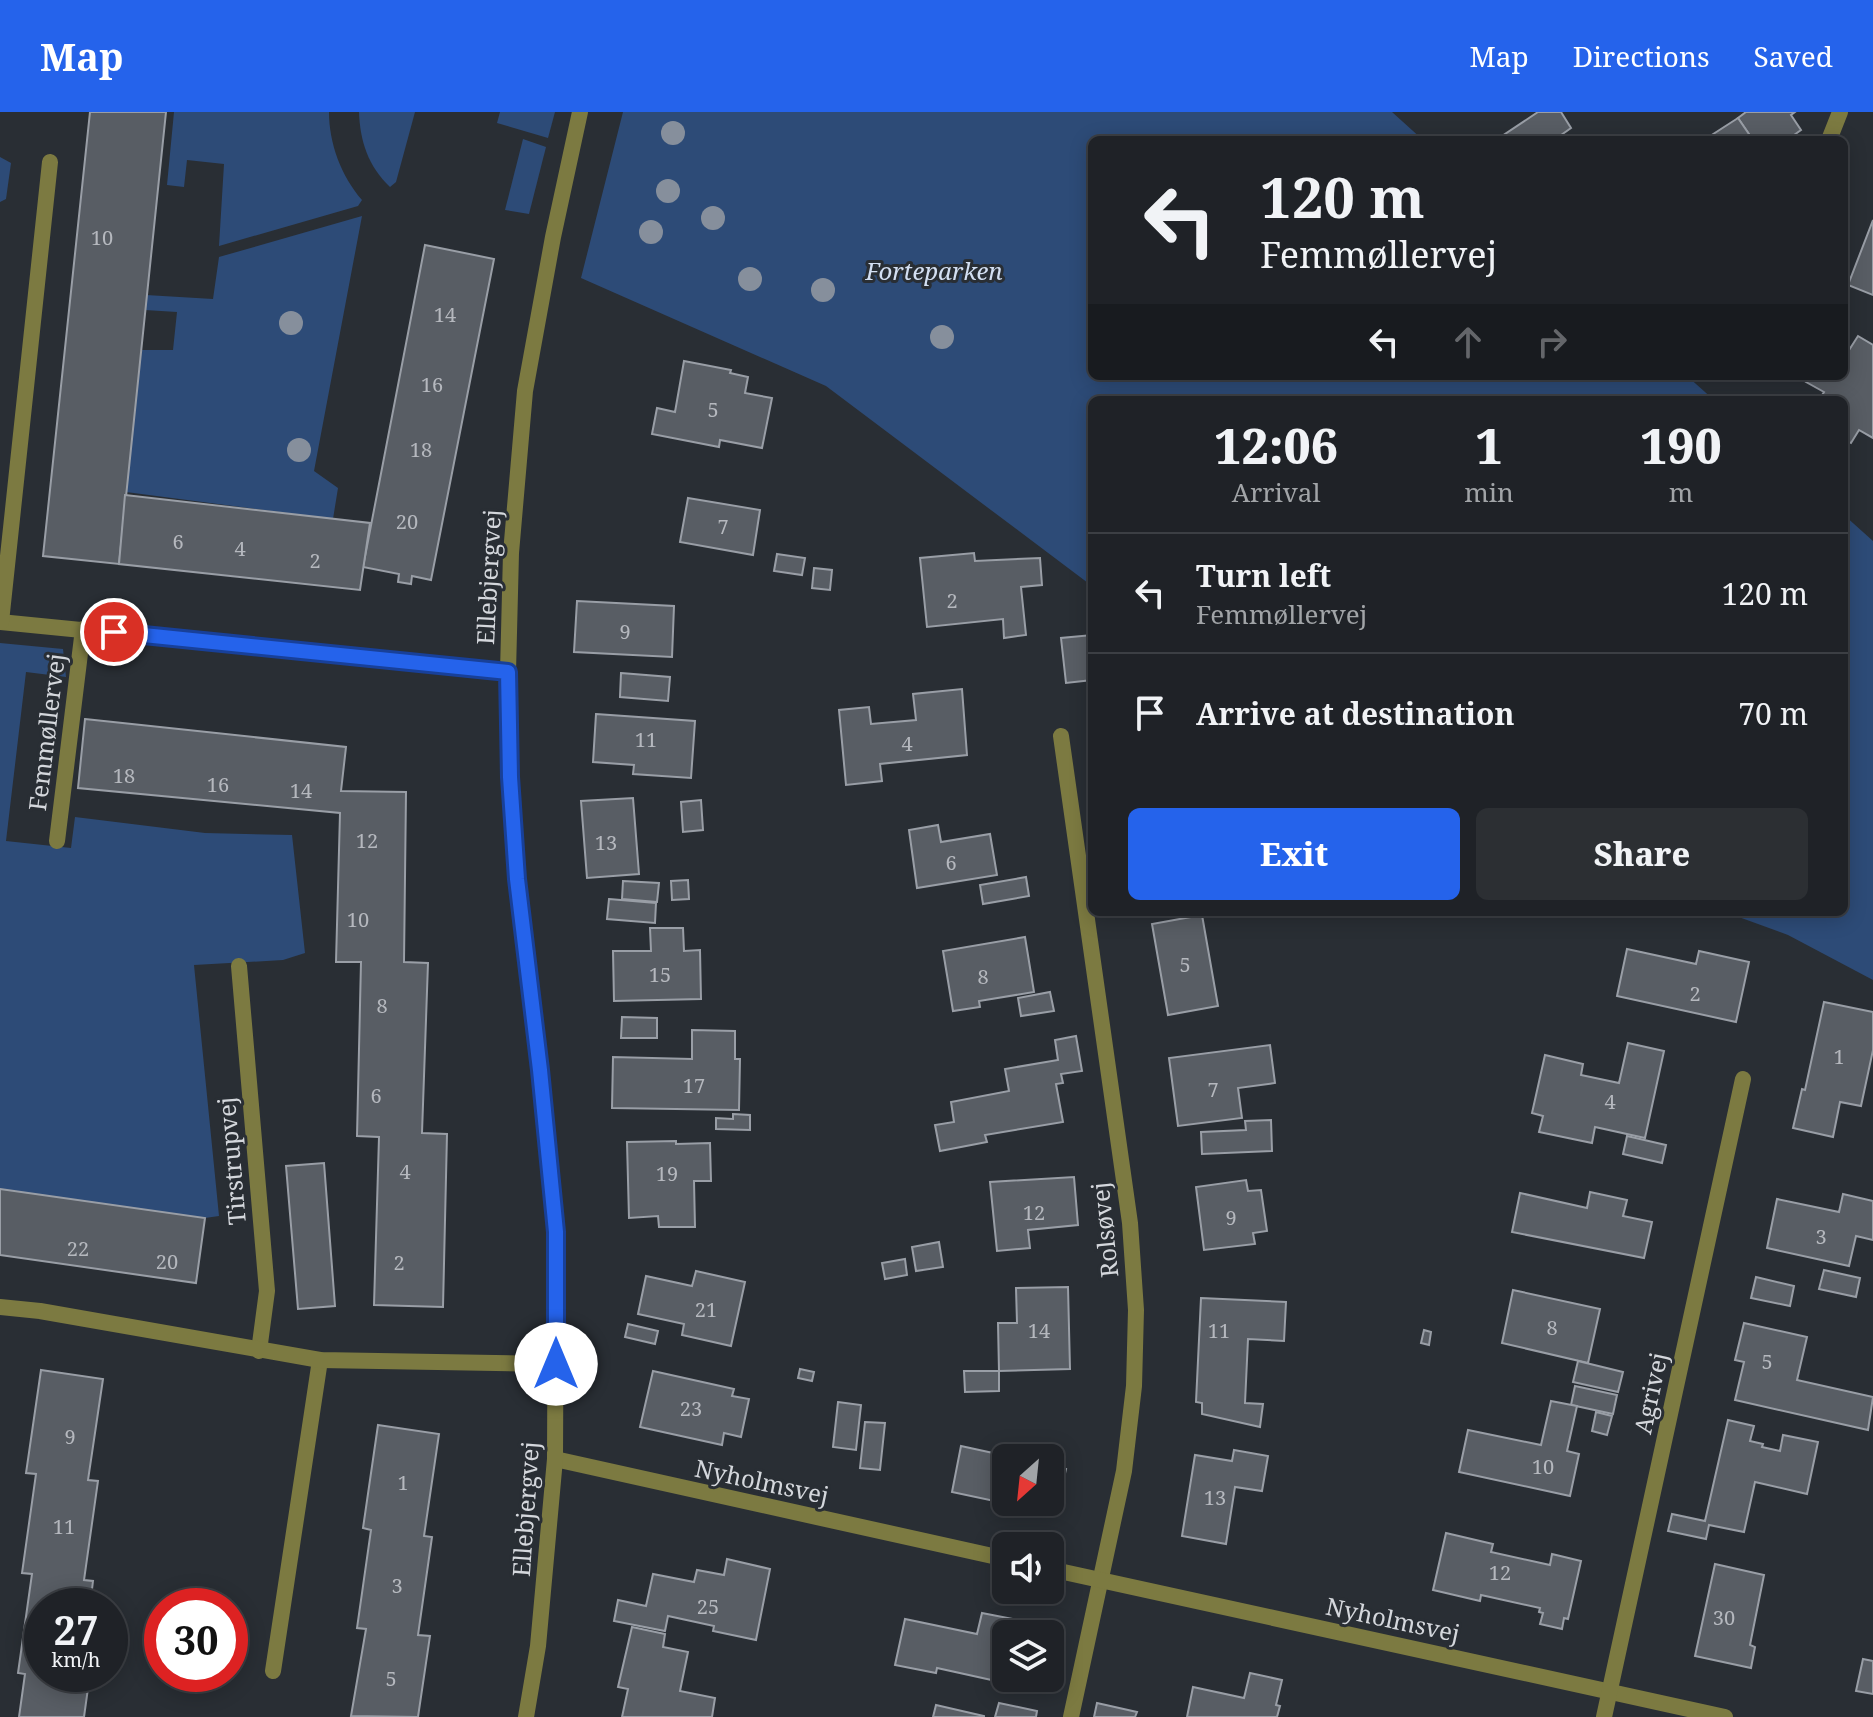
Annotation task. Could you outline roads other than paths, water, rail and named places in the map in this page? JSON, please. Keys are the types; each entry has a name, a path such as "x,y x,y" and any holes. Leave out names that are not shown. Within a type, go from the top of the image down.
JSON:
{"street":[{"name":"Ellebjergvej","path":"526,1717 538,1646 555,1459 556,1232 517,879 510,777 508,672 511,553 525,391 580,112"},
{"path":"1831,136 1840,112"},
{"name":"Femmøllervej","path":"50,162 0,622 508,672"},
{"name":"Femmøllervej","path":"57,841 83,629"},
{"name":"Rolsøvej","path":"1061,736 1130,1223 1136,1310 1134,1386 1124,1471 1071,1717"},
{"name":"Tirstrupvej","path":"239,966 267,1291 259,1351"},
{"name":"Agrivej","path":"1604,1717 1743,1079"},
{"path":"0,1307 40,1311 320,1360 556,1364"},
{"path":"273,1671 320,1360"},
{"name":"Nyholmsvej","path":"555,1459 992,1556"},
{"name":"Nyholmsvej","path":"1064,1572 1725,1717"}],"park label":[{"name":"Forteparken","path":"934,270"}]}
